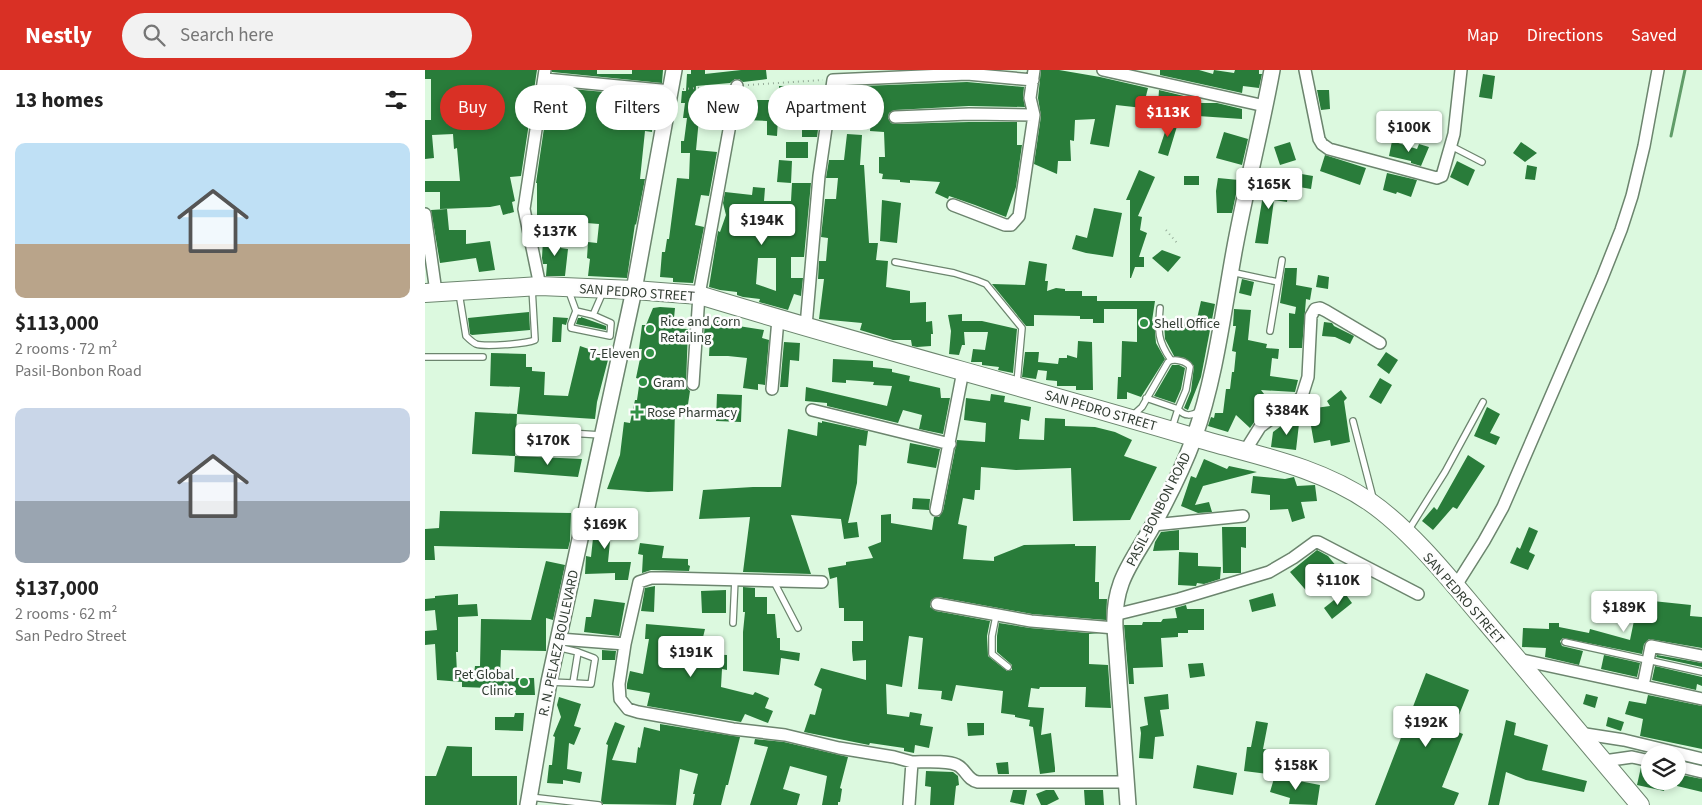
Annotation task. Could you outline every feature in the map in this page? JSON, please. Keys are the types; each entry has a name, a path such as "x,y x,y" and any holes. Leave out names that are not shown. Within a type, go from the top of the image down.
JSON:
{"main road":[{"name":"SAN PEDRO STREET","path":"430,292 536,286 605,288 699,296 1282,461 1321,475 1350,489 1374,505 1407,533 1517,659 1640,805"}],"street":[{"name":"R. N. PELAEZ BOULEVARD","path":"672,85 674,70"},
{"path":"1103,70 1265,106"},
{"name":"PASIL-BONBON ROAD","path":"1128,805 1115,621 1118,589 1122,577 1153,526 1177,478 1194,437 1212,370 1272,70"},
{"path":"1305,70 1319,138 1322,144 1329,149 1437,178 1442,176 1451,146 1461,70"},
{"path":"1455,587 1503,507 1615,246 1632,196 1644,146 1658,70"},
{"path":"536,286 524,209 545,74 627,85"},
{"path":"806,326 819,176 833,80 967,74 1033,75 1030,98 1034,115 1019,216 1011,224 1005,225 953,205"},
{"path":"895,117 969,114 1034,115"},
{"name":"R. N. PELAEZ BOULEVARD","path":"529,801 549,682 603,435 618,335 634,290 664,130"},
{"path":"693,384 699,296 729,130"},
{"path":"425,214 430,292"},
{"path":"1245,451 1260,427 1297,402 1302,396 1308,377 1311,316 1315,309 1320,308 1326,311 1381,343"},
{"path":"772,389 778,319"},
{"path":"936,510 963,371"},
{"path":"812,410 950,444"},
{"path":"1153,526 1243,516"},
{"path":"937,604 1031,621 1115,621 1179,599 1269,572 1315,542 1418,594"},
{"path":"822,582 651,578 639,582 625,644 619,684 619,700 633,711 785,735 912,762 954,764 961,767 970,779 978,782 1126,782"},
{"path":"558,643 625,644"},
{"path":"1643,686 1650,648 1653,646 1702,656"},
{"path":"1517,659 1702,699"},
{"path":"1579,733 1624,740 1702,759"},
{"path":"1604,762 1632,757 1641,759"},
{"path":"909,805 912,762"},
{"path":"1686,768 1702,772"}],"lane":[{"path":"1451,146 1482,162"},
{"path":"1270,331 1281,260"},
{"path":"895,262 954,273 986,284 1022,328 1017,386"},
{"path":"1231,272 1278,282"},
{"path":"459,290 466,336 476,344 525,343 535,340 536,286"},
{"path":"567,288 576,311 571,328 610,336 618,335 610,321 576,311"},
{"path":"593,315 605,288"},
{"path":"1160,308 1158,335 1162,347 1171,360 1187,364 1190,367 1185,390 1171,430"},
{"path":"425,357 483,357"},
{"path":"1129,418 1142,407 1171,360"},
{"path":"1147,398 1178,410 1183,415 1188,416 1201,410"},
{"path":"1407,533 1445,472 1483,402"},
{"path":"1353,421 1374,505"},
{"path":"537,431 603,435"},
{"path":"733,623 735,579"},
{"path":"773,580 798,628"},
{"path":"996,616 991,654 1007,667"},
{"path":"1565,642 1702,672"},
{"path":"549,682 591,684 595,660 558,643"},
{"path":"573,683 578,652"},
{"path":"529,801 599,805"}],"path":[{"path":"753,85 833,80"},
{"path":"1166,230 1177,243"}],"building":[{"path":"425,70 537,70 535,85 515,85 515,130 528,130 521,176 510,177 515,201 512,202 514,212 503,215 500,205 440,209 440,192 425,192 425,181 460,181 457,148 454,149 453,134 432,135 434,158 425,159 425,120 431,120 431,79 425,79"},
{"path":"552,70 597,70 597,74 632,74 632,70 663,70 662,83 552,72"},
{"path":"691,70 705,70 705,74 741,70 766,70 767,79 743,82 735,79 730,83 688,85 688,130 698,130 696,150 717,152 709,196 701,195 695,225 704,227 693,283 673,282 673,278 660,277 662,252 665,252 667,239 669,239 677,178 689,179 690,153 681,153 681,141 684,141 687,118 683,118 685,103 681,103 682,91 686,91 687,74 691,74"},
{"path":"1041,70 1059,70 1148,88 1143,108 1116,105 1109,147 1090,144 1095,119 1075,120 1074,141 1070,140 1071,161 1058,161 1057,174 1034,164 1041,116 1038,98"},
{"path":"1160,70 1199,70 1213,74 1214,70 1234,73 1235,70 1259,70 1259,74 1262,74 1259,88 1243,86 1242,93 1160,75"},
{"path":"1483,74 1495,76 1492,99 1479,97"},
{"path":"967,82 1024,87 1025,107 969,106 895,110 889,113 888,118 891,123 895,124 1017,122 1017,145 1022,145 1016,187 1006,217 949,196 948,199 935,193 940,182 910,180 910,183 900,182 900,180 882,179 883,174 879,173 879,157 885,157 884,132 870,131 884,130 884,85"},
{"path":"586,90 596,91 596,130 652,130 652,132 645,131 640,179 645,179 635,224 627,278 588,276 590,259 587,258 588,242 597,243 599,224 574,222 574,224 563,224 563,226 537,224 536,183 544,130 586,130"},
{"path":"1159,90 1184,96 1184,105 1158,104"},
{"path":"1317,90 1329,90 1330,109 1321,110"},
{"path":"758,100 768,100 768,130 777,130 777,136 767,135 767,121 758,121"},
{"path":"1200,103 1217,103 1242,109 1242,119 1198,116"},
{"path":"1169,120 1178,123 1168,156 1158,153"},
{"path":"802,130 818,130 817,137 802,137"},
{"path":"1224,132 1248,139 1242,165 1216,158"},
{"path":"847,134 862,135 860,165 864,165 869,243 878,243 876,260 888,261 886,287 910,291 910,303 926,302 926,322 932,321 933,334 931,334 931,346 912,346 911,340 893,340 860,330 862,323 819,319 824,279 818,279 819,261 826,261 828,238 821,237 825,199 836,199 838,178 826,178 829,160 844,160"},
{"path":"1392,141 1417,149 1419,144 1429,147 1421,166 1411,163 1411,161 1389,156"},
{"path":"786,142 808,142 808,158 786,158"},
{"path":"1290,142 1296,160 1280,165 1274,147"},
{"path":"1521,142 1537,153 1525,162 1513,153"},
{"path":"1325,155 1366,168 1360,185 1320,171"},
{"path":"779,160 792,161 791,183 777,182"},
{"path":"1457,161 1475,170 1468,186 1450,177"},
{"path":"1527,165 1537,167 1535,180 1525,179"},
{"path":"1139,170 1155,177 1138,216 1142,217 1140,230 1147,233 1139,257 1144,257 1144,267 1135,267 1130,278 1130,200 1126,200"},
{"path":"1290,172 1313,176 1311,189 1287,185"},
{"path":"1387,173 1417,180 1411,197 1383,190"},
{"path":"1184,176 1199,176 1199,185 1184,185"},
{"path":"1218,178 1239,180 1232,213 1217,213 1216,191"},
{"path":"792,183 811,183 804,257 791,257 791,278 803,278 801,296 794,294 788,310 759,302 760,299 737,295 737,292 709,287 718,231 720,232 726,215 723,203 725,192 752,195 753,187 765,188 764,201 791,201","holes":["758,258 776,258 776,291 756,284"]},
{"path":"1265,183 1289,186 1287,202 1274,200 1268,244 1255,243"},
{"path":"882,200 901,203 897,243 880,241"},
{"path":"1094,208 1122,213 1113,257 1072,249 1076,235 1087,238"},
{"path":"447,209 449,230 466,230 466,244 490,241 495,270 479,272 476,258 440,263 431,210"},
{"path":"562,237 561,248 568,249 565,276 546,276 547,264 543,264 542,258 543,239"},
{"path":"1162,250 1181,257 1168,272 1152,258"},
{"path":"1029,261 1047,264 1045,281 1048,281 1047,291 1056,288 1065,289 1065,291 1082,291 1082,296 1097,296 1097,301 1155,301 1152,321 1154,321 1156,343 1165,359 1141,397 1127,392 1127,399 1117,399 1118,377 1121,377 1122,341 1137,342 1137,309 1104,309 1104,323 1093,323 1093,319 1080,319 1080,316 1034,315 1034,326 1026,326 992,284 1025,285"},
{"path":"1285,268 1297,268 1296,285 1312,288 1310,300 1306,299 1302,348 1289,348 1289,313 1295,314 1296,307 1280,303"},
{"path":"1318,275 1329,277 1328,289 1316,287"},
{"path":"1242,279 1254,282 1251,296 1239,293"},
{"path":"1201,301 1215,304 1201,377 1188,410 1184,408 1191,391 1194,366 1185,358 1174,356 1165,339 1164,322 1196,323"},
{"path":"653,308 675,308 673,328 688,329 686,384 690,391 687,411 675,409 673,491 648,492 607,489 620,455 624,422 630,423 635,400 637,400 640,379 636,378 642,349 639,349 642,325 646,325"},
{"path":"1234,309 1251,310 1248,340 1267,344 1266,348 1279,349 1278,359 1272,358 1270,376 1298,380 1295,392 1261,390 1274,407 1255,421 1250,428 1236,415 1228,432 1208,426 1211,417 1214,418 1215,413 1223,413 1226,389 1230,389 1232,372 1234,372 1236,352 1232,351 1236,326 1233,326"},
{"path":"529,312 530,330 470,334 468,318"},
{"path":"962,314 962,321 982,321 1017,329 1013,373 998,370 999,367 982,365 982,362 971,362 973,349 985,350 988,332 964,332 965,345 962,345 959,355 949,354 951,331 948,315"},
{"path":"553,317 568,318 566,325 562,324 561,342 552,342"},
{"path":"581,317 606,326 606,330 576,324 578,318"},
{"path":"705,319 733,322 732,325 764,330 762,338 769,340 765,385 758,384 758,390 743,388 747,358 709,356 710,337 704,336"},
{"path":"1324,322 1332,323 1334,326 1354,336 1350,344 1335,337 1322,336"},
{"path":"1078,341 1092,342 1093,390 1076,390 1076,386 1057,386 1057,381 1046,380 1047,371 1038,370 1036,379 1022,377 1025,352 1039,352 1038,362 1058,364 1059,358 1067,358 1067,355 1077,358"},
{"path":"784,342 800,343 799,361 790,360 788,387 780,387"},
{"path":"580,346 609,356 597,402 595,419 517,414 520,387 490,386 491,353 526,354 526,367 532,367 532,371 545,372 544,395 568,396"},
{"path":"1386,352 1398,360 1389,374 1377,365"},
{"path":"833,359 873,361 873,367 892,369 892,372 910,376 909,381 940,388 941,398 950,398 943,434 919,429 922,415 903,410 898,423 827,406 827,403 805,401 806,387 887,406 892,386 873,385 874,382 846,380 846,383 832,382"},
{"path":"1172,365 1179,365 1185,368 1181,389 1175,403 1154,396"},
{"path":"1380,378 1392,385 1381,404 1369,397"},
{"path":"1341,390 1347,398 1344,401 1350,442 1331,446 1330,440 1314,443 1308,409 1330,406 1327,401"},
{"path":"717,394 742,395 741,422 716,421"},
{"path":"991,394 1005,396 1004,402 1031,407 1029,421 1021,419 1019,439 1044,440 1045,418 1065,419 1065,426 1095,427 1115,432 1132,440 1124,456 1157,467 1130,520 1073,521 1071,468 1016,470 981,467 980,490 975,490 974,500 963,498 958,524 967,526 963,559 994,561 994,557 1024,545 1075,544 1075,546 1096,546 1095,582 1099,582 1099,599 1107,599 1106,620 1032,614 938,597 931,600 930,607 936,611 990,621 987,636 988,656 1007,671 1012,670 1012,665 997,652 999,623 1030,628 1100,634 1089,634 1089,664 1108,665 1111,708 1085,707 1086,687 1031,688 1028,707 1044,708 1041,735 1051,733 1055,768 1055,772 1040,774 1033,727 1029,726 1030,720 1001,713 1003,691 956,685 952,701 941,699 942,691 918,689 923,638 909,636 902,687 886,684 887,714 909,717 910,712 922,714 920,725 933,727 929,748 915,745 914,753 904,751 904,748 870,743 869,745 804,732 810,714 815,715 822,689 814,685 821,668 866,680 866,660 853,661 852,651 852,641 863,641 863,621 844,621 844,608 839,608 837,577 830,579 828,568 846,565 846,562 873,558 868,547 881,542 881,515 891,514 891,523 932,530 934,517 939,517 943,511 957,440 985,442 986,423 964,420 966,398 990,401"},
{"path":"1487,407 1500,414 1490,433 1500,437 1496,445 1474,436"},
{"path":"475,412 517,414 515,456 472,454"},
{"path":"1300,415 1296,450 1271,447 1273,432 1285,423 1287,425"},
{"path":"822,421 868,431 866,446 859,445 857,483 848,523 857,522 859,537 844,539 841,519 791,515 811,574 743,572 750,517 699,519 703,490 781,487 788,429 817,436 818,422 822,423"},
{"path":"910,443 940,449 936,468 907,463"},
{"path":"1468,455 1485,466 1457,509 1453,507 1433,530 1422,521 1434,507 1437,510"},
{"path":"515,456 582,459 578,477 514,472"},
{"path":"1204,459 1227,469 1229,466 1257,472 1203,486 1195,505 1209,502 1212,512 1198,513 1181,506 1191,476 1196,478"},
{"path":"1253,476 1285,479 1294,477 1297,486 1315,485 1317,501 1301,502 1305,518 1292,522 1288,509 1270,510 1270,495 1251,493"},
{"path":"913,498 930,499 929,510 912,509"},
{"path":"596,510 613,511 608,562 631,562 628,580 615,580 615,573 585,574 586,556 591,557"},
{"path":"440,511 571,513 568,549 434,546 435,560 425,560 425,529 439,528"},
{"path":"1222,527 1246,527 1246,548 1241,547 1241,573 1223,573"},
{"path":"1529,527 1538,531 1529,552 1535,555 1528,570 1510,563 1517,547 1520,549"},
{"path":"1179,530 1179,550 1153,551 1155,542 1161,532"},
{"path":"640,543 664,546 662,558 688,559 689,571 651,570 642,573 643,555 638,554"},
{"path":"1317,550 1328,556 1341,572 1310,595 1290,572"},
{"path":"1179,552 1198,553 1198,566 1221,567 1220,579 1204,584 1197,583 1196,586 1178,585"},
{"path":"546,561 565,565 553,620 546,618 546,651 501,650 500,678 534,678 535,695 514,695 514,689 462,687 462,682 437,680 435,644 425,645 425,631 437,630 435,610 425,611 425,599 458,594 458,605 477,604 478,616 458,617 458,652 456,652 457,673 474,674 475,666 480,666 481,619 531,620"},
{"path":"655,586 654,612 641,611 645,588"},
{"path":"743,587 755,588 755,597 767,597 767,614 775,614 777,638 780,638 780,650 800,653 799,661 781,658 779,675 743,671 745,612 743,612"},
{"path":"726,590 726,613 702,613 701,591"},
{"path":"1344,592 1352,603 1332,619 1324,608"},
{"path":"1273,593 1276,606 1252,612 1249,600"},
{"path":"594,599 625,603 619,636 584,632 586,617 591,617"},
{"path":"1643,600 1691,605 1690,616 1702,617 1702,648 1649,639 1644,644 1642,654 1563,638 1560,641 1562,646 1583,651 1579,665 1545,657 1546,648 1522,647 1523,628 1549,629 1549,623 1559,623 1559,627 1589,633 1590,629 1630,640 1637,606 1643,607"},
{"path":"1186,605 1187,609 1204,609 1204,630 1188,630 1188,633 1178,633 1178,637 1161,638 1163,667 1133,668 1134,684 1129,684 1124,625 1142,625 1143,622 1161,622 1163,619 1177,618 1175,608"},
{"path":"646,624 705,629 699,654 727,655 727,670 722,669 721,687 753,695 755,692 769,698 765,708 773,711 768,723 745,714 741,722 647,706 650,693 627,689 630,671 643,674 649,639 645,639"},
{"path":"602,650 616,651 615,660 602,660"},
{"path":"1604,655 1640,663 1637,677 1601,669"},
{"path":"1657,655 1702,663 1702,667 1656,657"},
{"path":"1203,663 1205,676 1190,678 1188,664"},
{"path":"1655,666 1702,677 1702,686 1697,684 1696,690 1652,680"},
{"path":"1426,673 1469,690 1453,730 1463,734 1442,787 1459,793 1454,805 1375,805"},
{"path":"1168,694 1169,709 1160,710 1164,736 1155,737 1153,759 1139,758 1140,727 1148,725 1144,697"},
{"path":"1586,694 1598,697 1595,708 1583,704"},
{"path":"1648,695 1702,706 1702,749 1640,736 1643,719 1625,714 1629,701 1646,704"},
{"path":"559,697 581,704 574,726 581,728 574,745 569,743 567,769 582,772 580,783 563,780 563,784 547,783 549,765 552,765 555,737 553,736 561,717 557,705"},
{"path":"515,713 524,713 523,731 495,730 495,717 514,717"},
{"path":"1608,717 1624,722 1621,731 1606,726"},
{"path":"1506,720 1516,723 1514,735 1548,745 1542,770 1587,781 1584,792 1526,780 1506,772 1499,805 1488,805"},
{"path":"1256,721 1268,723 1263,749 1272,750 1268,774 1244,771 1247,747 1251,747"},
{"path":"615,722 625,726 612,760 636,763 638,747 640,748 644,727 660,731 660,724 740,737 721,805 693,805 695,794 693,794 698,774 680,769 676,805 603,804 601,801 608,745 606,744"},
{"path":"967,723 984,723 984,735 968,736"},
{"path":"755,739 784,742 848,757 840,788 842,789 838,805 822,805 827,776 790,766 783,789 800,794 797,805 750,805 768,747 754,744"},
{"path":"447,746 472,747 472,776 517,776 517,805 425,805 425,776 436,776"},
{"path":"1008,762 1009,774 998,774 996,763"},
{"path":"1197,765 1237,773 1233,795 1193,788"},
{"path":"1641,767 1641,786 1637,785"},
{"path":"926,771 953,772 958,776 959,785 956,786 954,805 930,805 931,787 925,786"},
{"path":"1275,775 1320,785 1317,805 1289,804 1290,798 1270,792"},
{"path":"1686,776 1702,779 1702,792 1686,788"},
{"path":"1013,790 1027,790 1024,805 1010,802"},
{"path":"1046,790 1054,790 1059,799 1047,805 1041,805 1036,794"},
{"path":"1084,790 1103,790 1104,805 1085,805"}],"waterway":[{"path":"1671,136 1685,70"}],"place":[{"name":"Shell Office","path":"1144,323"},
{"name":"Rice and Corn Retailing","path":"650,329"},
{"name":"7-Eleven","path":"650,353"},
{"name":"Gram","path":"643,382"},
{"name":"Rose Pharmacy","path":"637,412"},
{"name":"Pet Global Clinic","path":"524,682"}]}
